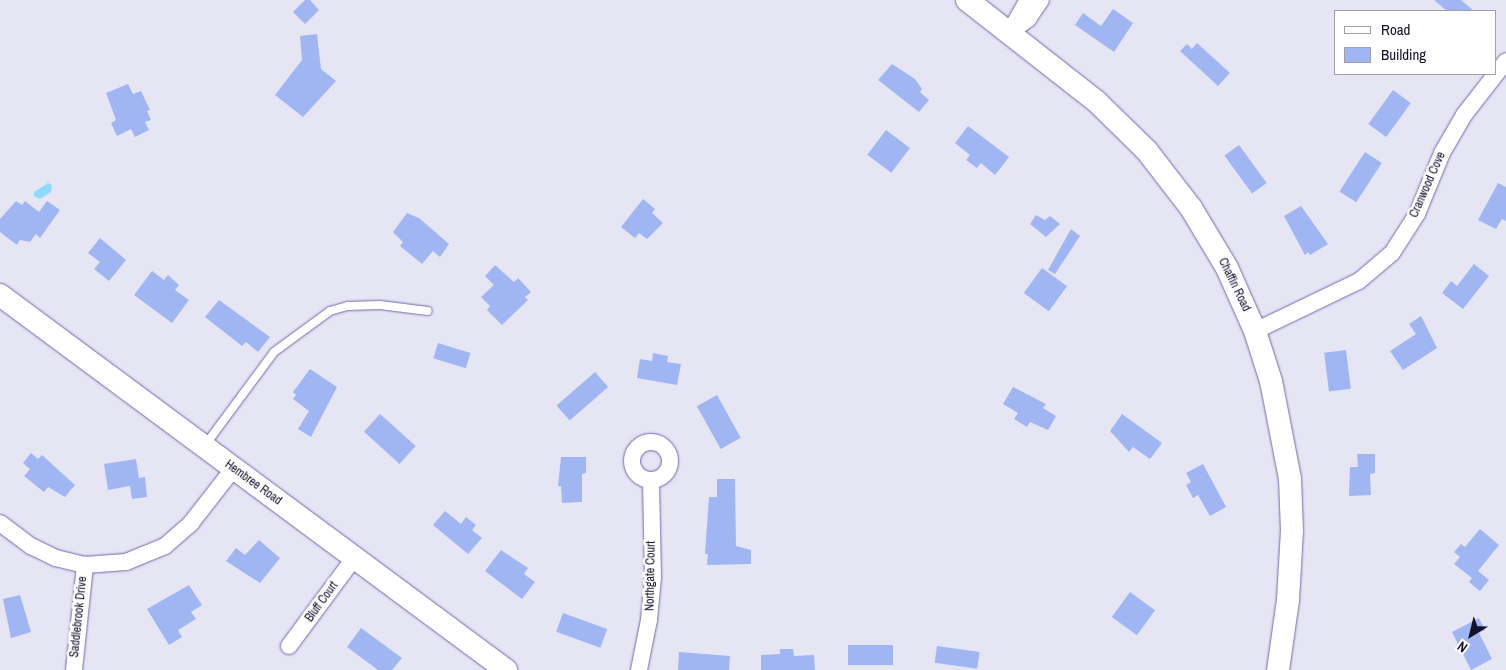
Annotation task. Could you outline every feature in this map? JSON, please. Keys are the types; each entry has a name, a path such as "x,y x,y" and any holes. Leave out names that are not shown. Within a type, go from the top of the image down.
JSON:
{"street":[{"name":"Chaffin Road","path":"967,0 1096,101 1147,151 1199,222 1227,268 1255,331 1277,405 1290,479 1292,530 1288,600 1278,670"},
{"path":"1009,33 1028,0"},
{"path":"1009,33 1028,19 1041,0"},
{"name":"Cranwood Cove","path":"1496,74 1506,61"},
{"name":"Cranwood Cove","path":"1255,331 1359,281 1392,253 1417,214 1442,153 1464,116 1495,75"},
{"name":"Hembree Road","path":"0,294 204,448 234,468 506,670"},
{"path":"0,523 31,546 56,558 85,565 126,562 165,546 191,523 234,468"},
{"name":"Northgate Court","path":"639,670 650,620 652,577 651,480"},
{"name":"Bluff Court","path":"289,646 354,558"},
{"name":"Saddlebrook Drive","path":"74,670 85,565"}],"lane":[{"path":"204,448 274,352 330,311 348,306 380,305 428,311"}],"water":[{"path":"48,183 52,185 51,192 40,199 34,196 34,192"}],"building":[{"path":"305,0 310,0 319,10 305,24 293,12"},
{"path":"1434,0 1461,0 1473,10 1446,10"},
{"path":"1113,9 1133,23 1114,52 1075,25 1083,13 1101,26"},
{"path":"317,34 321,69 336,81 303,117 275,95 302,60 300,36"},
{"path":"1197,43 1230,73 1218,86 1180,51 1187,44 1192,49"},
{"path":"892,64 915,79 922,89 920,92 929,100 919,112 878,80"},
{"path":"128,84 133,94 141,91 150,110 147,111 151,120 145,122 149,130 135,137 131,129 117,136 111,123 116,120 106,93"},
{"path":"1393,90 1411,103 1386,137 1368,124"},
{"path":"968,126 1009,157 995,175 981,163 977,168 966,160 970,155 955,143"},
{"path":"886,130 910,148 891,173 867,155"},
{"path":"1239,145 1267,183 1252,194 1224,156"},
{"path":"1365,152 1382,163 1356,202 1339,191"},
{"path":"1498,183 1506,187 1506,221 1502,219 1496,229 1478,220"},
{"path":"643,199 655,209 652,213 663,223 647,239 639,233 635,238 621,227"},
{"path":"16,201 22,205 25,201 39,212 47,201 60,210 40,238 36,234 30,242 20,240 17,245 0,232 0,219"},
{"path":"1301,206 1328,244 1310,255 1308,252 1305,255 1284,216"},
{"path":"407,213 419,218 449,244 440,257 433,251 422,264 400,246 403,242 393,232"},
{"path":"1036,215 1045,220 1050,216 1060,224 1046,237 1030,224"},
{"path":"1071,229 1080,236 1055,274 1048,270"},
{"path":"100,238 126,260 109,281 94,269 100,262 88,253"},
{"path":"1474,264 1489,276 1463,309 1442,293 1451,281 1457,286"},
{"path":"495,265 514,282 518,278 531,292 525,297 528,300 502,325 487,310 490,306 481,297 494,285 485,276"},
{"path":"1042,268 1067,286 1049,311 1024,293"},
{"path":"152,271 164,280 168,275 179,285 175,290 189,300 172,323 134,295"},
{"path":"219,300 270,337 258,352 246,342 242,346 205,317"},
{"path":"1421,316 1437,348 1403,370 1390,351 1416,334 1409,324"},
{"path":"438,343 471,353 466,368 433,358"},
{"path":"1346,350 1351,389 1329,391 1324,353"},
{"path":"653,353 668,356 667,362 681,364 677,385 637,378 640,359 652,361"},
{"path":"310,369 337,387 311,437 298,429 309,411 293,399 296,395 293,392"},
{"path":"595,372 608,387 570,421 557,405"},
{"path":"1013,387 1046,404 1043,408 1056,416 1048,430 1030,422 1027,427 1014,419 1018,413 1003,404"},
{"path":"717,395 741,438 721,449 697,406"},
{"path":"380,414 416,446 400,464 364,432"},
{"path":"1122,414 1162,443 1150,459 1133,447 1129,452 1110,431"},
{"path":"31,453 38,459 42,455 75,485 65,497 48,487 44,492 24,476 30,469 23,463"},
{"path":"1357,454 1375,454 1375,473 1370,474 1371,495 1349,496 1350,467 1358,467"},
{"path":"561,457 586,457 586,473 582,474 582,502 562,503 561,486 558,486"},
{"path":"136,459 139,478 145,477 147,497 132,499 130,486 108,490 104,464"},
{"path":"1203,464 1226,507 1210,516 1198,495 1193,498 1186,485 1191,482 1186,473"},
{"path":"717,479 735,479 736,546 751,550 751,564 707,565 708,554 705,554 709,497 717,497"},
{"path":"445,511 461,524 466,517 476,525 472,530 482,538 468,554 433,525"},
{"path":"1480,529 1499,545 1478,571 1489,580 1480,591 1469,582 1472,578 1454,564 1460,557 1454,552 1461,544 1465,547"},
{"path":"259,540 280,558 260,583 226,561 236,548 245,555"},
{"path":"501,550 528,568 524,574 535,582 522,599 485,571"},
{"path":"189,585 202,605 191,612 196,619 178,630 182,637 169,645 147,609"},
{"path":"1130,592 1155,610 1137,635 1112,617"},
{"path":"20,595 31,632 11,638 3,599"},
{"path":"563,613 607,629 600,648 556,632"},
{"path":"1479,618 1485,630 1479,633 1492,659 1471,670 1452,632"},
{"path":"361,628 402,658 392,670 378,670 347,647"},
{"path":"848,645 893,645 893,665 848,665"},
{"path":"937,646 980,652 977,669 935,663"},
{"path":"780,649 793,649 794,656 814,655 815,670 761,670 761,655 780,654"},
{"path":"679,652 730,656 729,670 678,670"}]}
